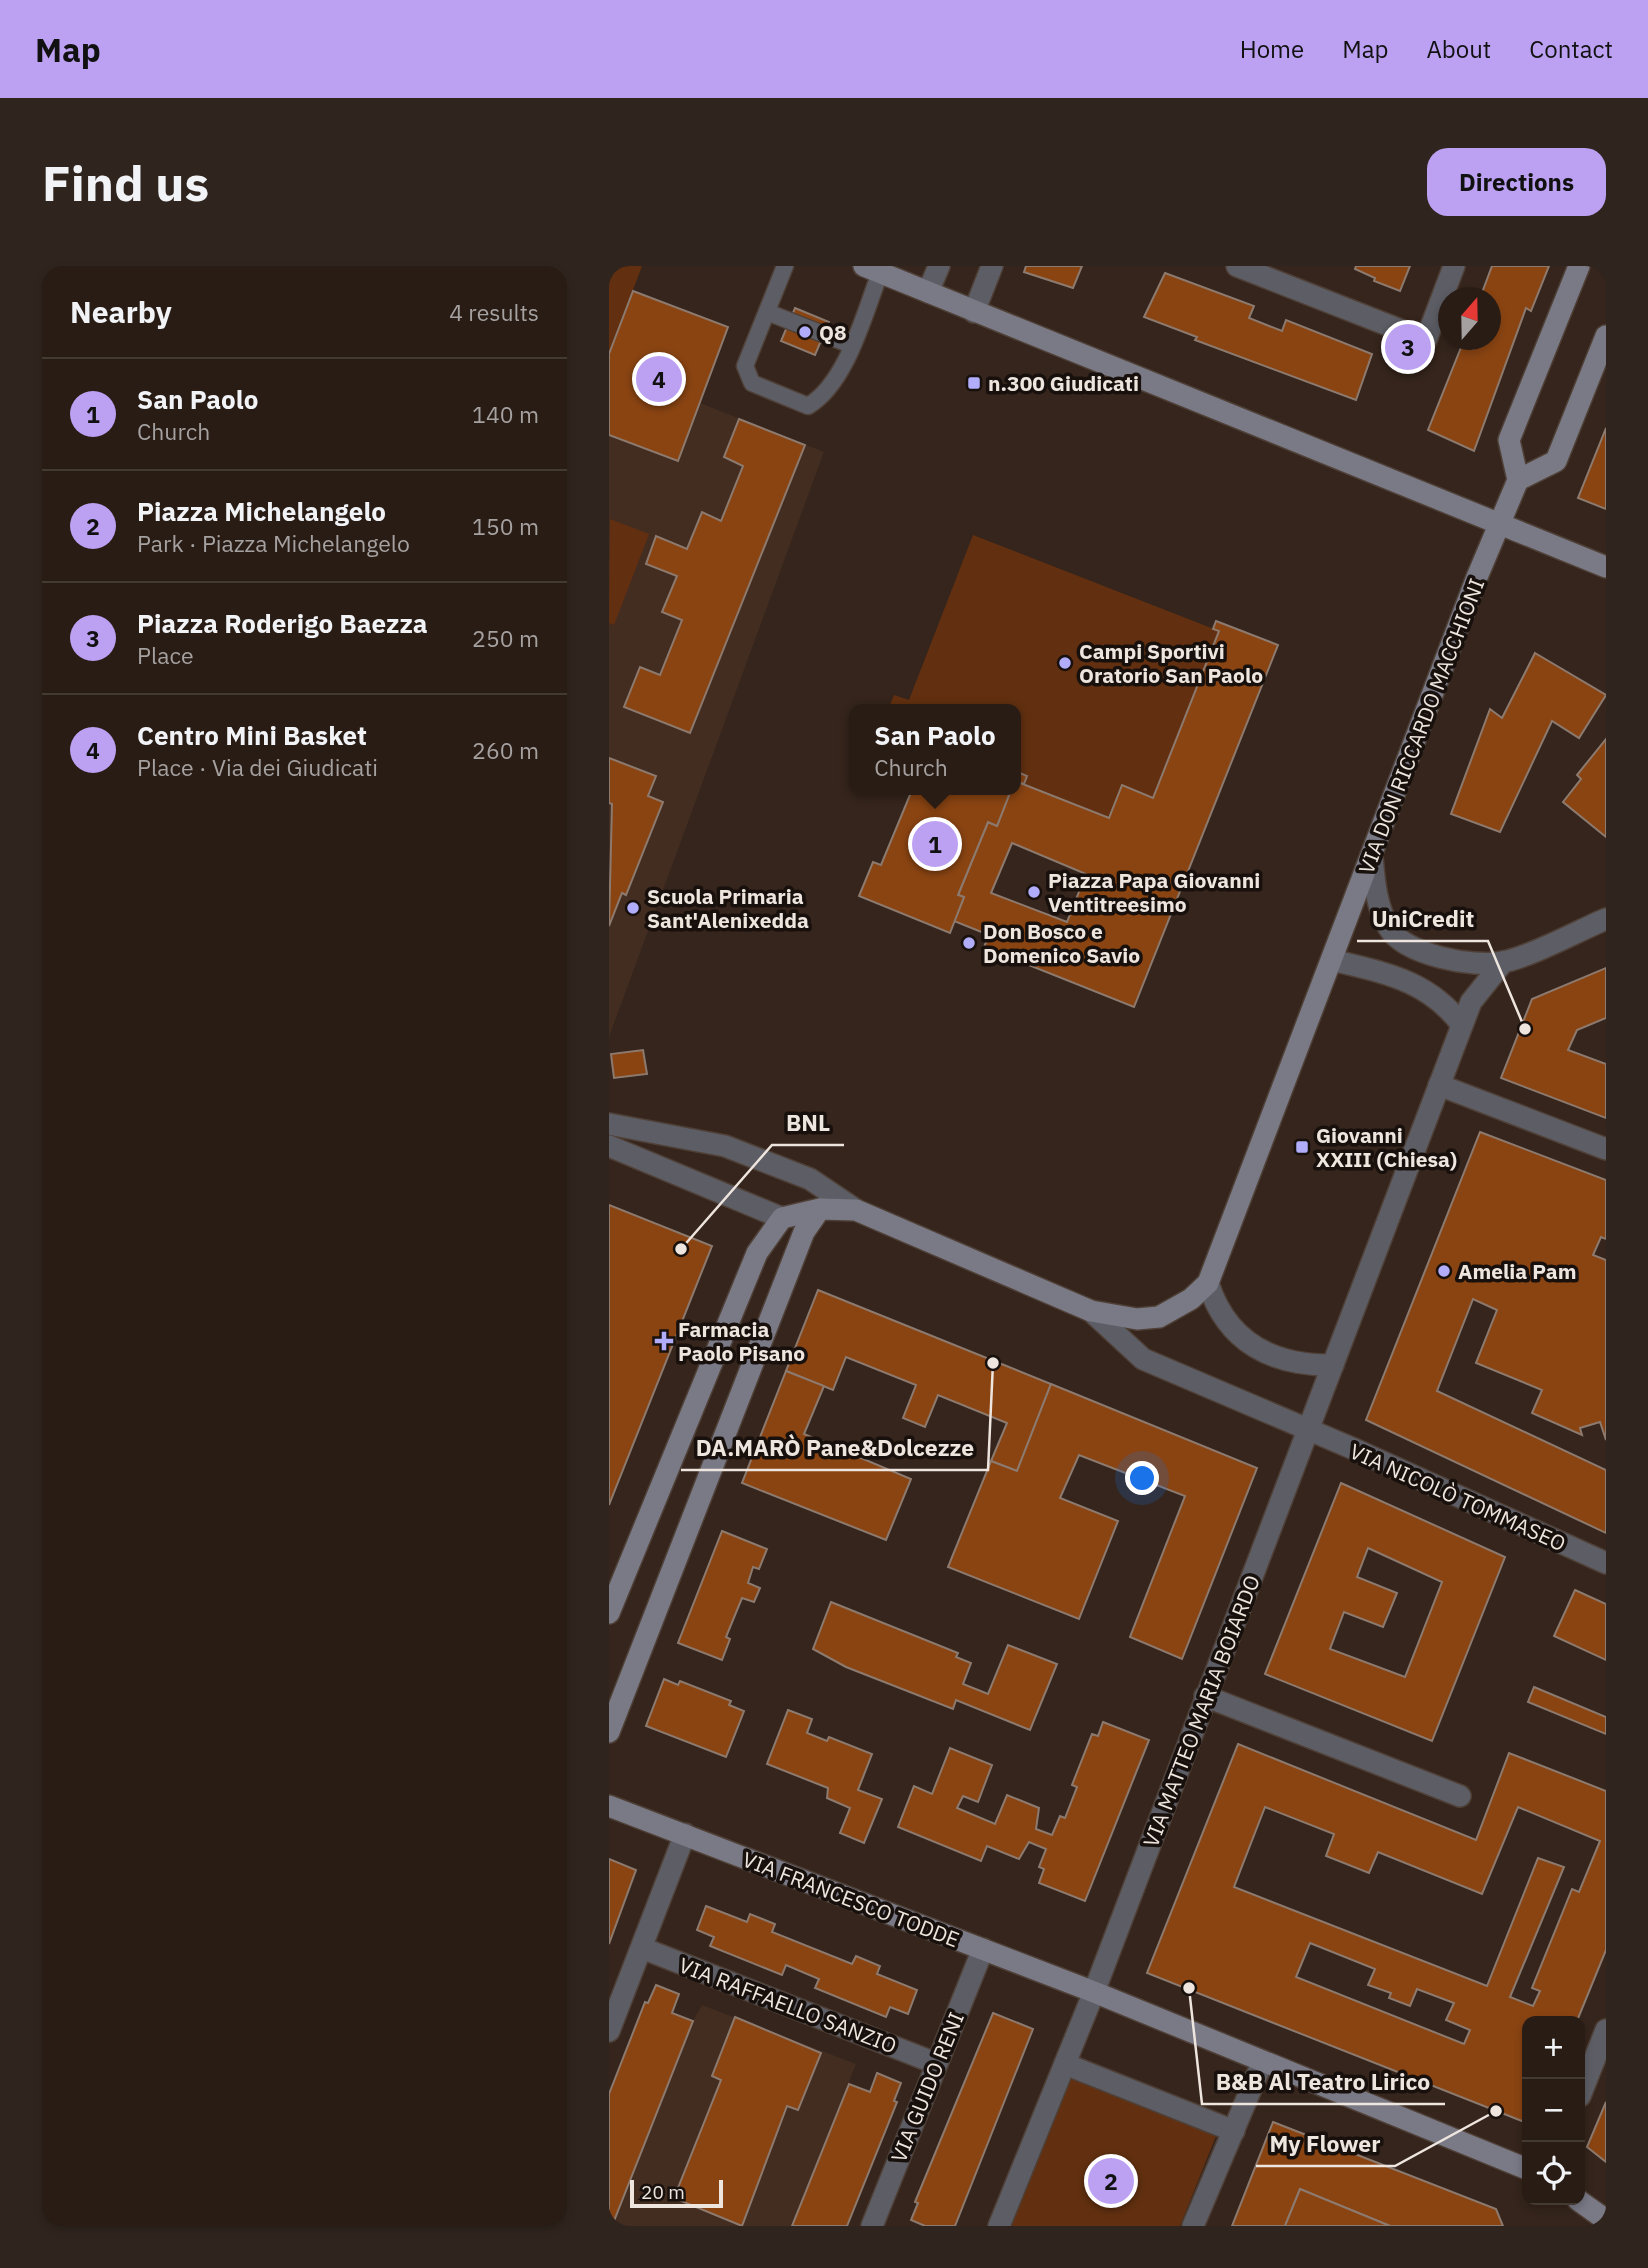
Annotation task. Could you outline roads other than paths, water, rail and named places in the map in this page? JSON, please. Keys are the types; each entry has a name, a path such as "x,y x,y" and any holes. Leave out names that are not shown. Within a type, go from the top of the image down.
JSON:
{"street":[{"path":"929,292 939,266"},
{"path":"974,312 992,266"},
{"path":"1237,266 1426,340 1454,266"},
{"path":"1579,266 1509,440 1518,480 1556,461 1606,336"},
{"path":"872,269 1606,567"},
{"name":"VIA DON RICCARDO MACCHIONI","path":"1208,1283 1518,480"},
{"path":"1372,856 1379,902 1389,928 1399,940 1441,957 1503,962 1606,919"},
{"path":"1332,960 1423,988 1446,1003 1462,1025"},
{"path":"1091,1311 1143,1359 1310,1430 1471,1002 1503,962"},
{"path":"1439,1085 1606,1149"},
{"path":"609,1125 725,1146 810,1179 856,1210 1091,1311 1137,1318 1159,1317 1191,1299 1208,1283 1214,1301 1234,1330 1258,1351 1288,1361 1333,1365"},
{"path":"609,1146 782,1218 820,1209 856,1210"},
{"path":"609,1732 799,1244 820,1209"},
{"path":"609,1613 754,1260 782,1218"},
{"name":"VIA NICOLÒ TOMMASEO","path":"1310,1430 1606,1563"},
{"name":"VIA MATTEO MARIA BOIARDO","path":"999,2226 1094,1992 1205,1696 1310,1430"},
{"path":"1205,1696 1461,1796"},
{"name":"VIA FRANCESCO TODDE","path":"609,1806 1094,1992 1262,2063 1522,2167"},
{"path":"609,2031 685,1834"},
{"name":"VIA RAFFAELLO SANZIO","path":"642,1948 935,2063"},
{"name":"VIA GUIDO RENI","path":"872,2226 935,2063 983,1949"},
{"path":"1585,2083 1606,2030"},
{"path":"1193,2226 1262,2063"},
{"path":"1065,2064 1234,2131"},
{"path":"1585,2205 1606,2220"}],"lane":[{"path":"785,266 745,366 752,383 779,397 808,406 823,397 842,369 872,269"},
{"path":"767,312 851,345"}],"place":[{"name":"Q8","path":"805,332"},
{"name":"Piazza Roderigo Baezza","path":"1408,347"},
{"name":"Centro Mini Basket","path":"659,379"},
{"name":"n.300 Giudicati","path":"974,383"},
{"name":"Campi Sportivi Oratorio San Paolo","path":"1065,663"},
{"name":"San Paolo","path":"935,844"},
{"name":"Piazza Papa Giovanni Ventitreesimo","path":"1034,892"},
{"name":"Scuola Primaria Sant'Alenixedda","path":"633,908"},
{"name":"Don Bosco e Domenico Savio","path":"969,943"},
{"name":"UniCredit","path":"1525,1029"},
{"name":"Giovanni XXIII (Chiesa)","path":"1302,1147"},
{"name":"BNL","path":"681,1249"},
{"name":"Amelia Pam","path":"1444,1271"},
{"name":"Farmacia Paolo Pisano","path":"664,1341"},
{"name":"DA.MARÒ Pane&Dolcezze","path":"993,1363"},
{"name":"B&B Al Teatro Lirico","path":"1189,1988"},
{"name":"My Flower","path":"1496,2111"},
{"name":"Piazza Michelangelo","path":"1111,2181"}]}
